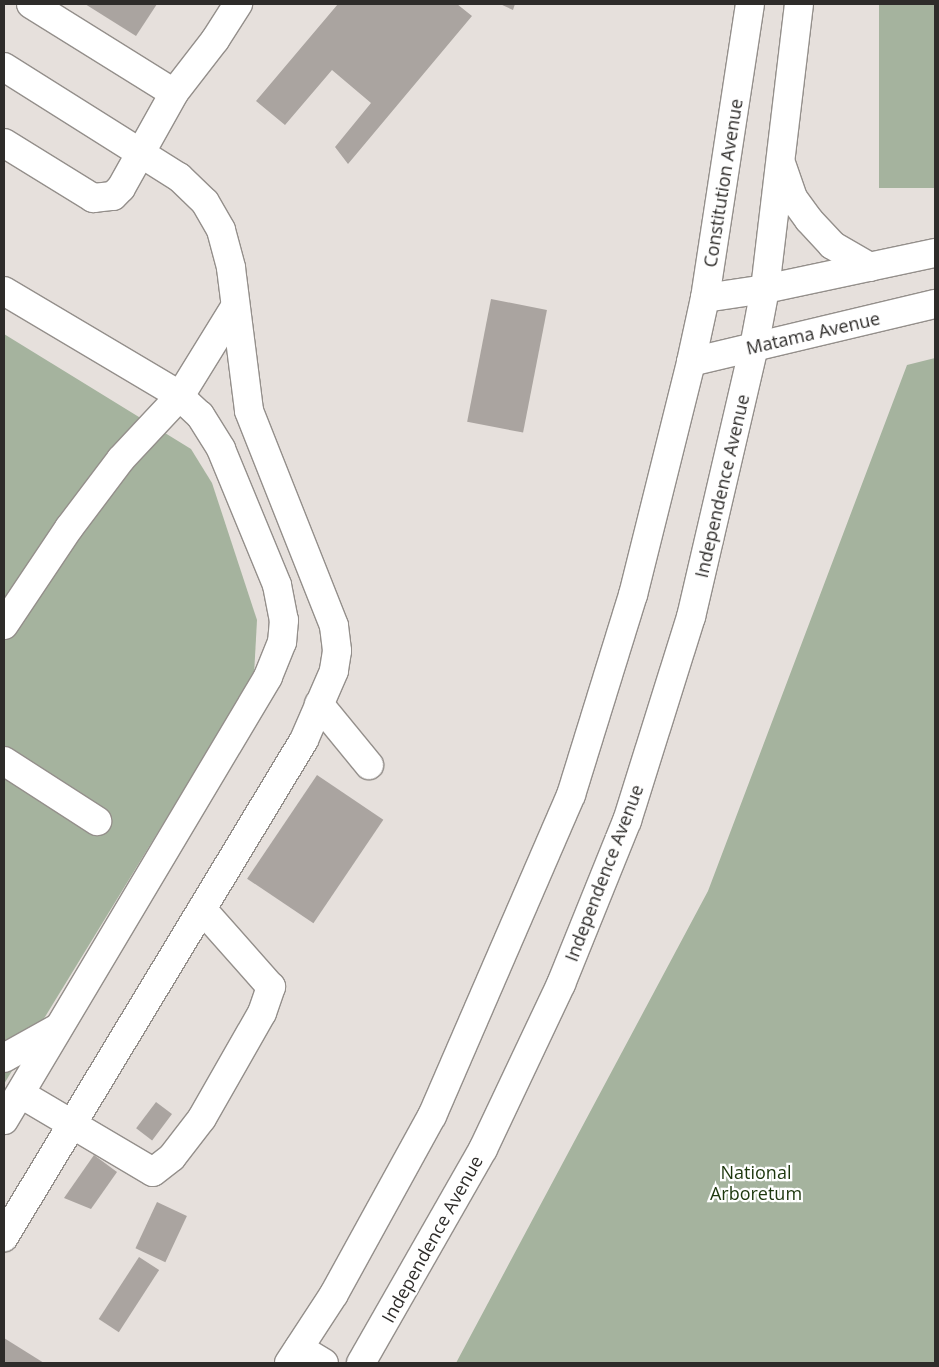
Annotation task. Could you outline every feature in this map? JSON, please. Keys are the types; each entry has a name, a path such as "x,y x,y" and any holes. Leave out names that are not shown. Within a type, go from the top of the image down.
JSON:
{"main road":[{"path":"30,4 174,93"},
{"path":"4,143 93,198 101,200 113,196 122,188 174,93 215,40 238,4"},
{"name":"Constitution Avenue","path":"691,362 704,298 750,4"},
{"path":"754,347 765,289 799,4"},
{"path":"4,67 179,177 205,202 221,230 231,268 249,411 334,626 337,651 334,671 304,740 4,1237"},
{"path":"780,160 793,198 809,220 832,245 870,267"},
{"path":"704,298 765,289 935,253"},
{"path":"4,291 180,396 200,415 221,449 277,585 284,620 282,642 268,677 57,1028 21,1094 4,1120"},
{"name":"Matama Avenue","path":"691,362 935,304"},
{"path":"4,624 69,528 121,459 180,396 235,307"},
{"name":"Independence Avenue","path":"361,1363 483,1149 561,984 628,821 691,617 754,347"},
{"path":"324,1363 294,1356 334,1294 432,1116 570,796 633,595 691,362"},
{"path":"319,704 369,765"},
{"path":"4,761 97,821"},
{"path":"21,1094 73,1122 153,1172 172,1157 202,1118 262,1014 271,987 202,909"},
{"path":"4,1058 57,1028"}],"green space":[{"path":"879,4 935,4 935,188 879,188"},
{"path":"4,334 191,449 212,483 257,620 254,675 4,1084"},
{"name":"National Arboretum","path":"935,358 935,1363 456,1363 708,891 907,365"}],"building":[{"path":"85,4 157,4 136,36"},
{"path":"338,4 457,4 472,16 348,164 335,147 371,103 332,70 285,125 256,101"},
{"path":"500,4 515,4 513,10"},
{"path":"491,299 547,310 523,433 467,422"},
{"path":"317,775 383,820 313,923 247,879"},
{"path":"156,1102 172,1114 152,1140 136,1128"},
{"path":"94,1155 117,1172 91,1209 64,1198"},
{"path":"157,1202 187,1216 165,1262 135,1248"},
{"path":"139,1257 159,1270 119,1332 99,1319"},
{"path":"4,1338 44,1363 4,1363"}]}
